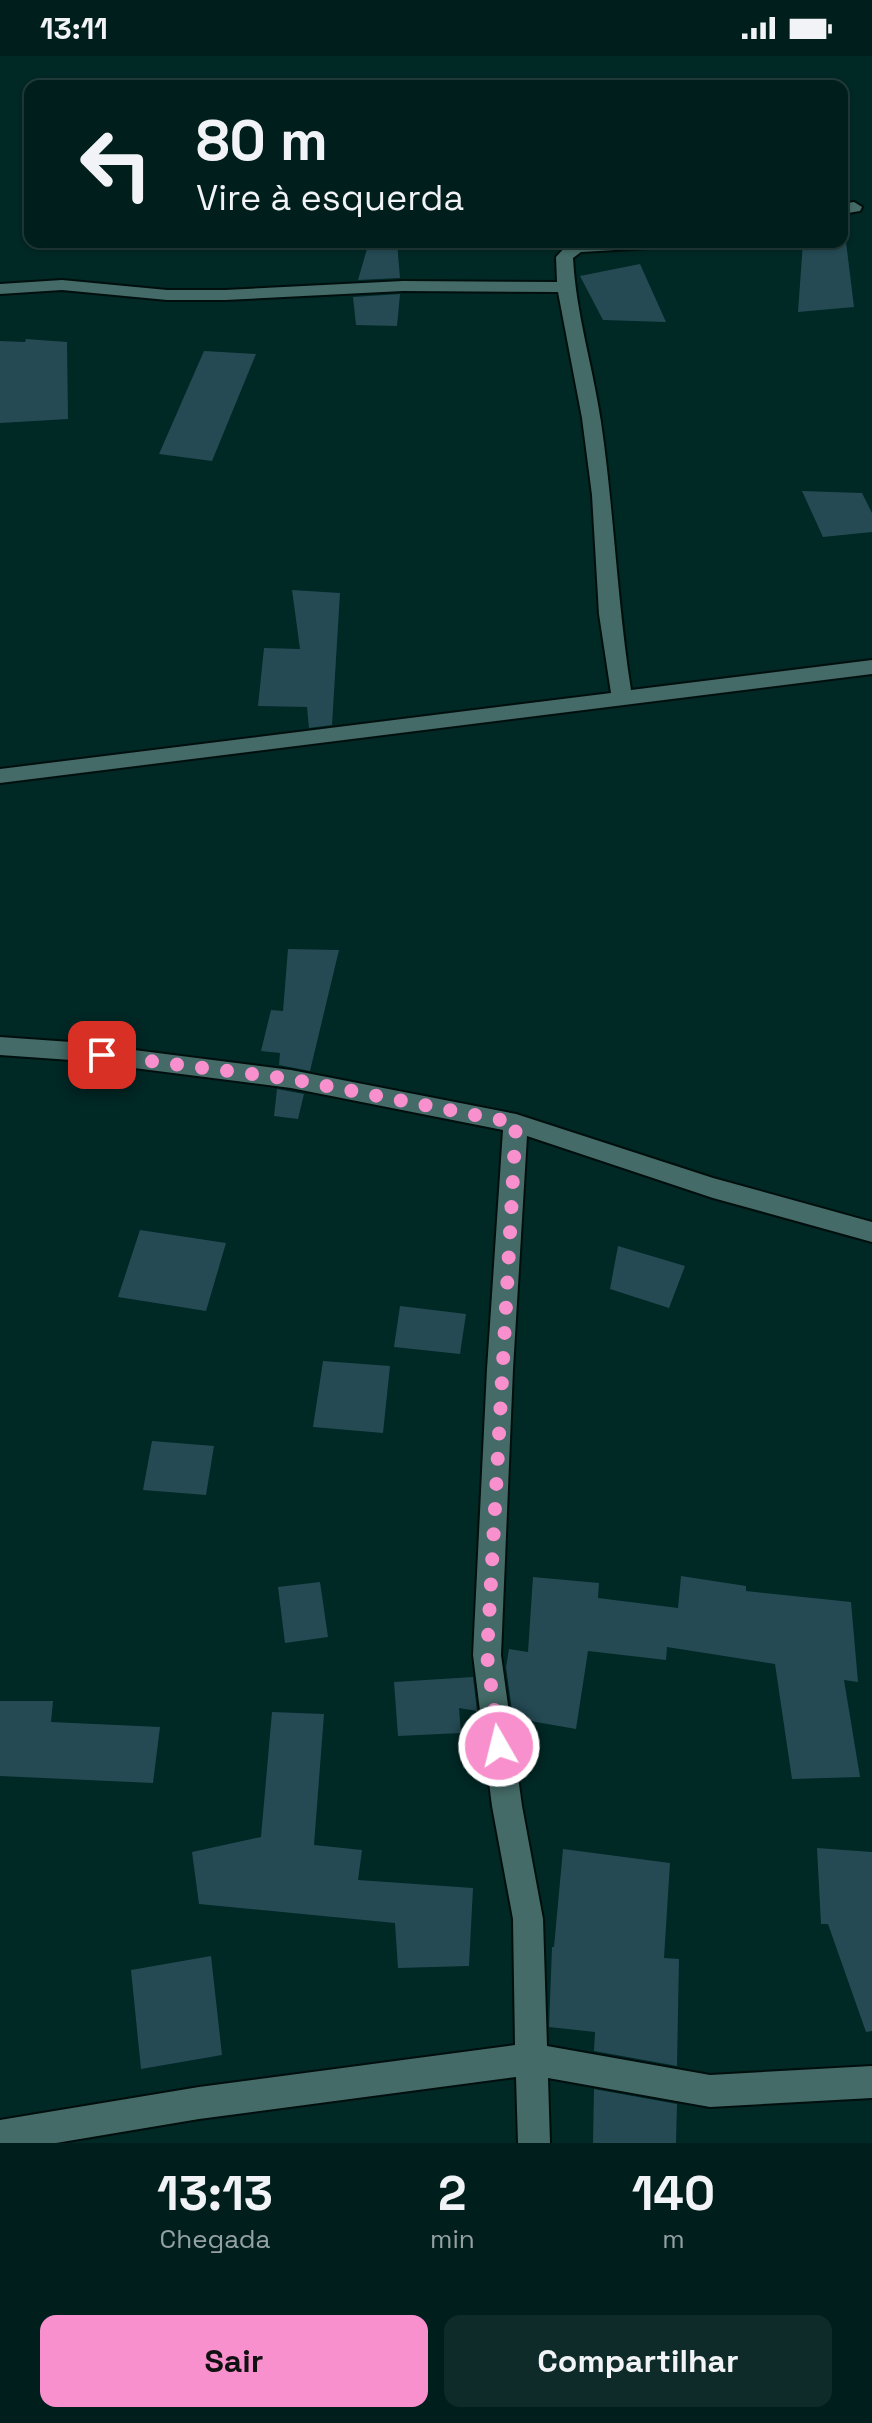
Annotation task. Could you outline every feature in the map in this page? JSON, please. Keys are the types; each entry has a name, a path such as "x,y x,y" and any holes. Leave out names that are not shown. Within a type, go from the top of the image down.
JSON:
{"street":[{"path":"586,248 573,249 564,257 566,287 591,418 601,495 609,614 622,699"},
{"path":"0,289 62,285 167,295 225,295 403,286 566,287"},
{"path":"0,776 872,667"},
{"path":"0,1046 71,1051 291,1079 516,1123 713,1188 872,1232"},
{"path":"516,1123 501,1354 487,1655 507,1806 528,1919 534,2143"},
{"path":"0,2136 199,2103 531,2059 710,2091 872,2082"}],"building":[{"path":"367,248 398,248 400,278 358,280"},
{"path":"803,248 847,248 854,307 798,312"},
{"path":"640,264 666,322 603,320 580,276"},
{"path":"400,294 397,326 356,325 353,297"},
{"path":"26,339 67,342 68,419 0,423 0,341 25,342"},
{"path":"204,351 256,354 212,461 159,454"},
{"path":"802,491 862,493 872,513 872,532 823,537"},
{"path":"292,590 340,593 332,725 309,728 307,707 258,706 264,648 300,649"},
{"path":"288,949 339,950 310,1071 279,1065 280,1053 261,1051 271,1010 283,1011"},
{"path":"277,1089 304,1094 298,1119 274,1116"},
{"path":"140,1230 226,1243 206,1311 118,1297"},
{"path":"618,1246 685,1266 669,1308 610,1289"},
{"path":"400,1306 466,1314 460,1354 394,1347"},
{"path":"323,1361 390,1366 383,1433 313,1427"},
{"path":"152,1441 214,1446 206,1495 143,1490"},
{"path":"681,1576 746,1586 746,1591 851,1602 858,1682 844,1680 860,1777 792,1779 775,1664 667,1647 666,1660 588,1651 576,1729 513,1718 506,1667 509,1649 528,1652 533,1577 599,1583 598,1598 678,1608"},
{"path":"320,1582 328,1637 285,1643 278,1587"},
{"path":"473,1677 477,1711 459,1708 461,1733 398,1736 394,1682"},
{"path":"0,1701 53,1701 51,1722 160,1727 153,1783 0,1776"},
{"path":"272,1712 324,1714 314,1845 362,1850 358,1880 473,1888 469,1966 398,1968 395,1923 199,1904 192,1852 261,1837"},
{"path":"817,1848 872,1852 872,2031 866,2032 828,1924 821,1924"},
{"path":"563,1849 670,1863 664,1958 679,1959 677,2066 594,2051 595,2032 549,2027 552,1947"},
{"path":"211,1956 222,2055 141,2069 131,1970"},
{"path":"594,2089 677,2104 676,2143 593,2143"}],"route":[{"path":"102,1055 291,1079 516,1123 500,1369 487,1655 499,1746"}]}
